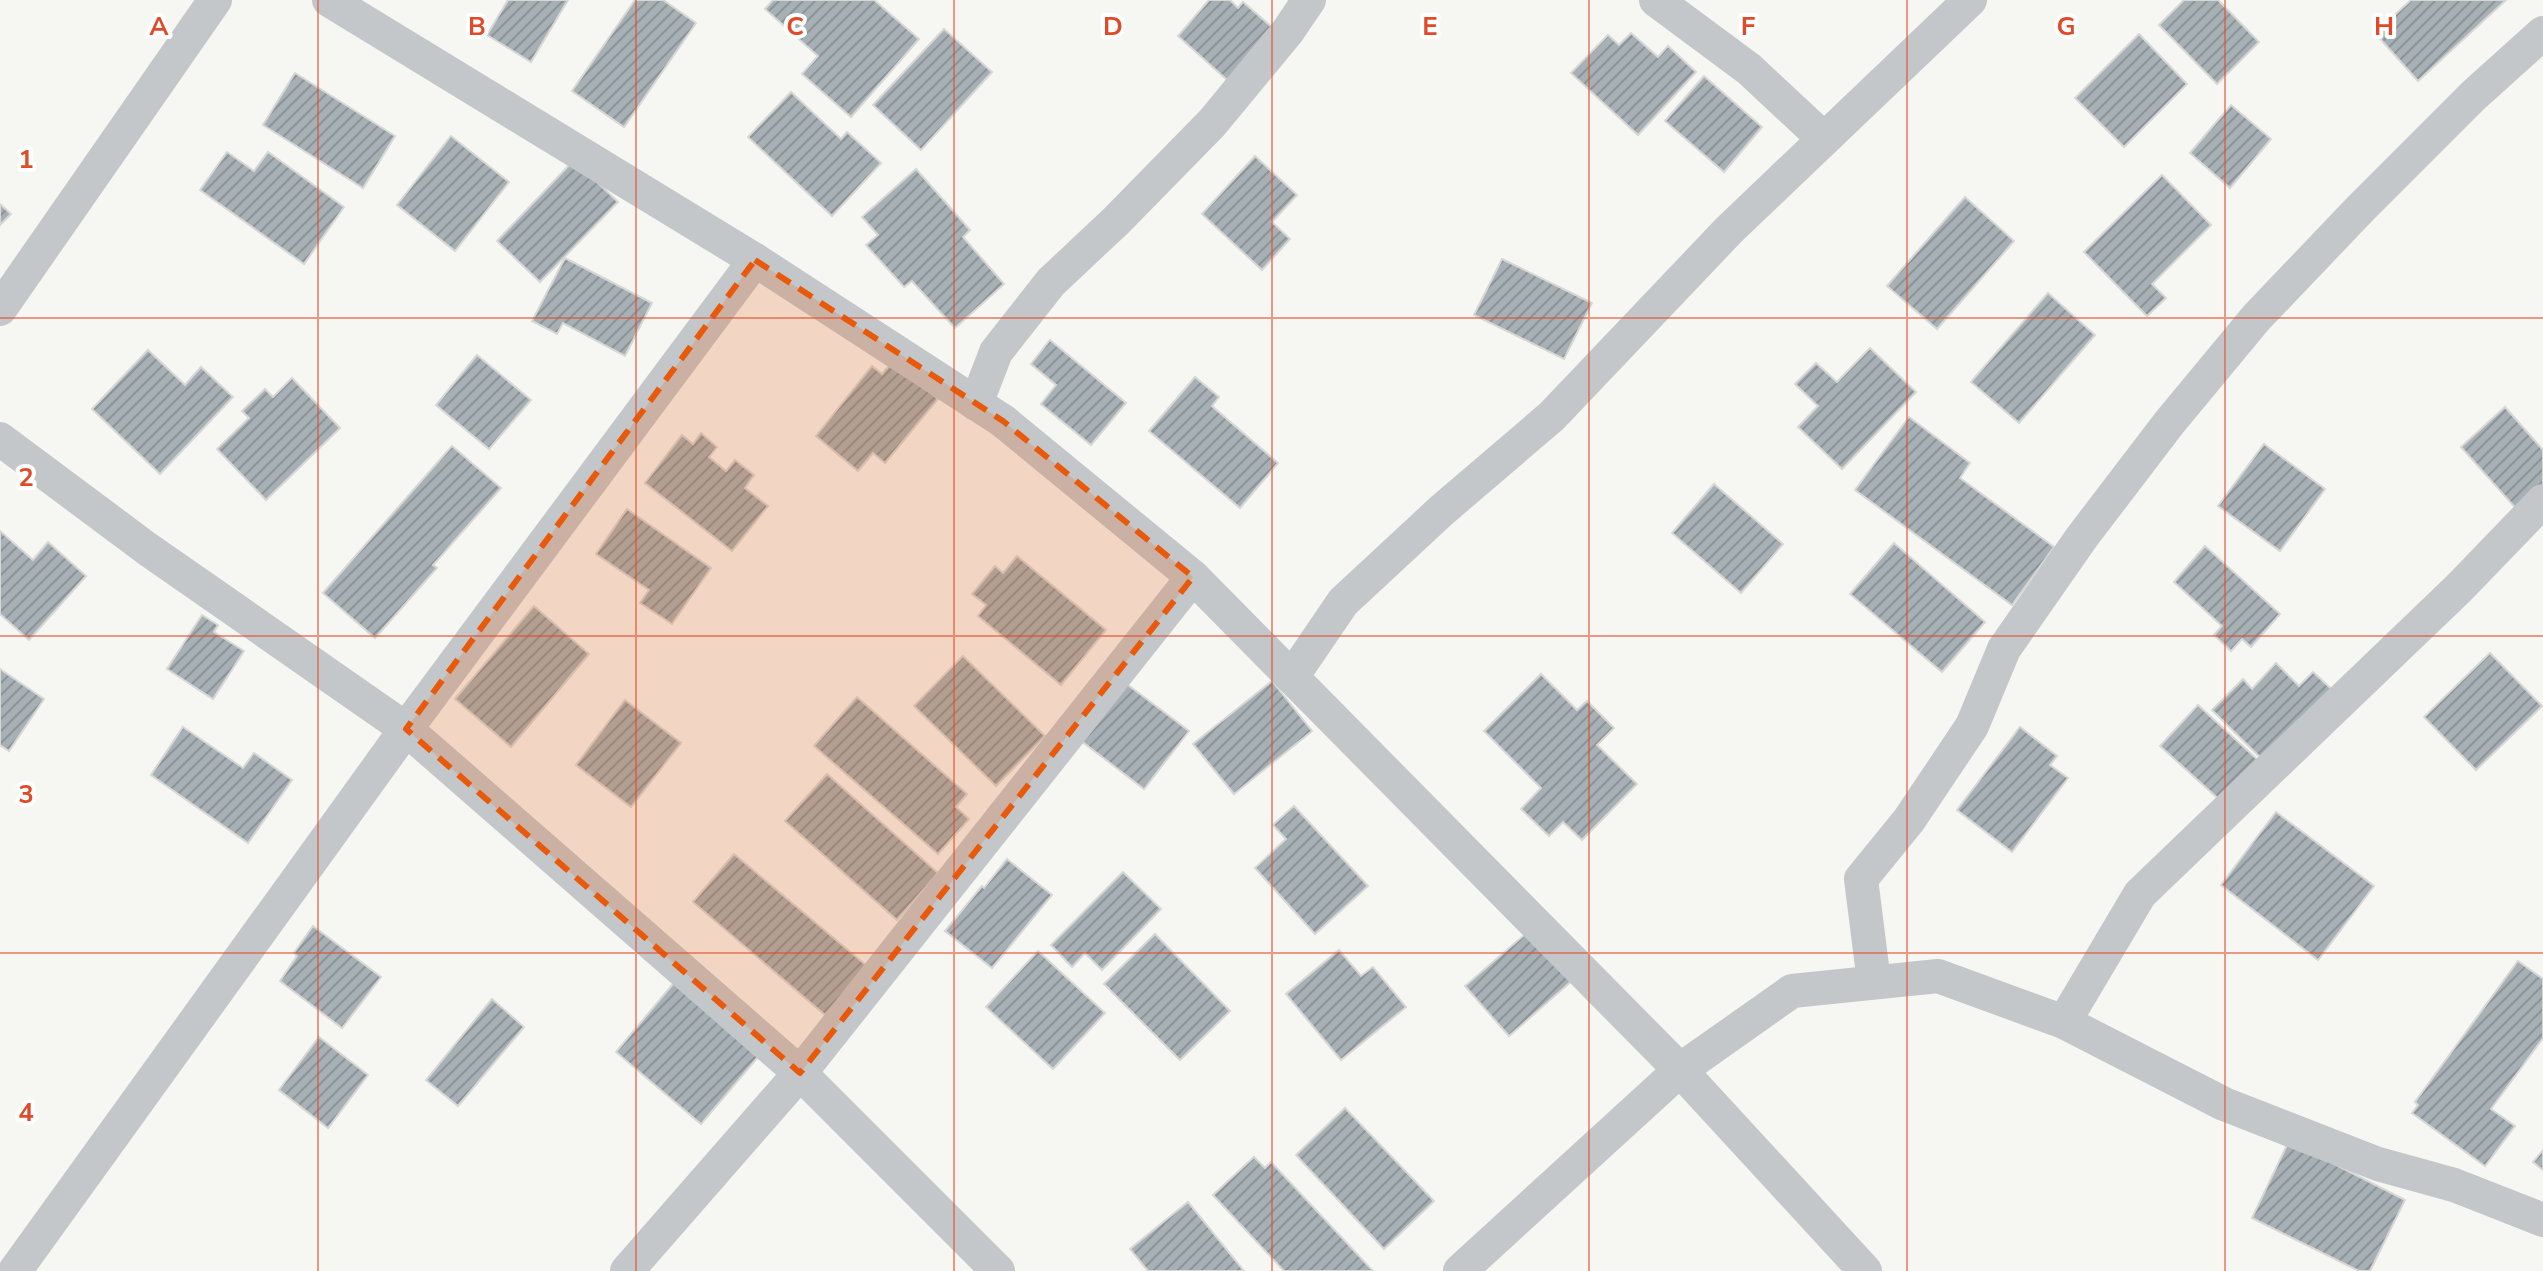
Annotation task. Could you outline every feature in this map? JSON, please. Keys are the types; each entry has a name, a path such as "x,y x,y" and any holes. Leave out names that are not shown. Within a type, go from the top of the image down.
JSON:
{"street":[{"path":"0,309 215,0"},
{"path":"329,0 755,260 1003,421 1193,577 1680,1070 1865,1271"},
{"path":"976,404 996,352 1051,282 1212,123 1288,31 1309,0"},
{"path":"1656,0 1749,69 1824,139"},
{"path":"1292,677 1343,602 1441,511 1552,416 1729,230 1970,0"},
{"path":"1874,982 1861,879 1909,820 1972,726 2004,649 2082,537 2169,423 2256,318 2372,196 2473,96 2543,33"},
{"path":"15,1271 406,729 755,260"},
{"path":"0,439 146,548 406,729 800,1073 998,1271"},
{"path":"2064,1022 2140,894 2459,588 2543,501"},
{"path":"627,1271 800,1073 1193,577"},
{"path":"1460,1271 1680,1070 1792,991 1938,976 2064,1022 2224,1104 2378,1164 2454,1185 2543,1220"}],"highlighted area":[{"path":"755,260 1003,421 1193,577 800,1073 406,729"}],"building":[{"path":"508,0 568,0 531,62 487,35"},
{"path":"635,0 663,0 696,23 624,127 572,91"},
{"path":"773,0 874,0 919,39 851,117 802,74 818,56 765,9"},
{"path":"1209,0 1230,0 1238,8 1243,2 1281,35 1234,86 1178,36"},
{"path":"2184,0 2218,0 2259,42 2217,84 2159,25"},
{"path":"2411,0 2506,0 2418,81 2375,33"},
{"path":"944,29 992,72 921,150 873,105"},
{"path":"1631,33 1658,57 1668,46 1696,72 1638,135 1571,73 1608,35 1619,45"},
{"path":"2139,34 2187,84 2124,147 2075,98"},
{"path":"295,73 395,136 363,188 263,125"},
{"path":"1704,76 1762,127 1724,172 1665,121"},
{"path":"791,92 841,139 847,132 881,163 832,216 748,137"},
{"path":"2231,105 2271,139 2230,188 2190,153"},
{"path":"451,136 509,182 455,251 397,205"},
{"path":"227,152 254,171 268,152 344,207 304,264 200,190"},
{"path":"1255,156 1297,195 1272,222 1290,239 1262,270 1202,214"},
{"path":"574,160 618,202 540,282 497,241"},
{"path":"916,169 970,230 963,237 1004,284 955,328 912,281 904,287 866,245 878,235 862,217"},
{"path":"2162,175 2211,225 2152,284 2166,298 2147,316 2084,252"},
{"path":"1965,197 2014,241 1937,329 1887,286"},
{"path":"0,204 11,214 0,225"},
{"path":"565,258 652,303 625,356 563,323 557,334 532,321"},
{"path":"1502,259 1592,303 1564,359 1474,315"},
{"path":"2048,293 2095,335 2019,423 1971,382"},
{"path":"1050,340 1126,403 1091,445 1041,404 1056,385 1031,364"},
{"path":"1870,348 1916,392 1842,469 1798,427 1818,406 1795,384 1816,363 1837,382"},
{"path":"148,350 185,385 201,367 233,397 160,474 92,409"},
{"path":"477,355 531,400 489,449 436,405"},
{"path":"893,361 938,399 885,463 873,453 858,471 816,436 872,366 882,374"},
{"path":"1195,377 1219,397 1212,406 1278,463 1240,508 1149,431"},
{"path":"292,378 340,428 266,500 217,449 249,418 242,411 265,389 273,397"},
{"path":"2505,407 2543,450 2543,495 2521,514 2461,447"},
{"path":"1909,417 1970,463 1960,478 2054,547 2012,605 1855,490"},
{"path":"701,433 717,447 709,457 726,471 735,460 754,475 745,488 768,506 732,551 645,483 682,435 693,444"},
{"path":"2264,444 2325,489 2280,551 2218,506"},
{"path":"452,446 501,488 433,565 437,568 375,638 323,593"},
{"path":"1714,484 1783,544 1741,593 1672,533"},
{"path":"627,509 711,568 672,624 640,603 649,590 596,554"},
{"path":"0,531 33,560 48,542 86,576 29,640 0,614"},
{"path":"1894,543 1985,622 1942,672 1850,594"},
{"path":"2205,546 2280,614 2251,647 2242,639 2231,651 2214,635 2222,626 2174,582"},
{"path":"1017,556 1106,630 1061,685 978,616 986,605 972,594 995,566 1003,573"},
{"path":"534,606 589,654 511,747 455,699"},
{"path":"202,615 218,625 214,632 244,651 213,699 167,669"},
{"path":"2490,653 2542,706 2476,770 2424,717"},
{"path":"963,656 1045,736 996,786 914,706"},
{"path":"2276,663 2299,686 2313,672 2340,697 2270,767 2212,710 2243,679 2252,689"},
{"path":"0,669 44,699 9,751 0,745"},
{"path":"1541,674 1577,710 1587,701 1614,728 1597,745 1637,784 1582,840 1563,822 1549,836 1521,809 1541,788 1484,731"},
{"path":"1272,681 1312,731 1234,794 1193,744"},
{"path":"1124,682 1189,731 1144,789 1080,740"},
{"path":"857,697 967,794 956,807 969,819 938,854 814,746"},
{"path":"625,700 681,743 631,807 576,765"},
{"path":"2198,705 2259,761 2222,802 2160,746"},
{"path":"183,727 243,768 254,753 292,780 248,843 151,775"},
{"path":"2020,727 2057,756 2050,765 2068,778 2012,852 1957,810"},
{"path":"827,774 938,873 897,920 785,821"},
{"path":"1294,806 1368,886 1315,934 1255,868 1286,839 1273,825"},
{"path":"2276,812 2374,886 2318,960 2221,885"},
{"path":"734,854 867,966 825,1015 693,902"},
{"path":"1007,859 1052,895 992,968 945,931"},
{"path":"1123,872 1161,909 1102,970 1085,953 1072,967 1051,945"},
{"path":"313,926 381,977 342,1028 280,981 297,956 294,953"},
{"path":"1530,930 1574,979 1509,1036 1465,986"},
{"path":"1155,934 1230,1011 1180,1060 1104,984"},
{"path":"1339,950 1361,976 1373,967 1406,1007 1341,1060 1286,994"},
{"path":"1038,951 1105,1013 1053,1069 986,1007"},
{"path":"2518,961 2543,979 2543,1038 2491,1109 2515,1126 2485,1166 2412,1113 2418,1105 2415,1102"},
{"path":"678,978 764,1050 701,1124 616,1052"},
{"path":"492,999 524,1027 458,1106 426,1080"},
{"path":"319,1037 368,1075 328,1128 279,1090"},
{"path":"1345,1108 1434,1201 1384,1249 1296,1155"},
{"path":"2289,1141 2405,1200 2370,1271 2359,1271 2252,1218"},
{"path":"2543,1150 2543,1170 2533,1162"},
{"path":"1254,1157 1265,1168 1271,1162 1373,1271 1284,1271 1213,1195"},
{"path":"1188,1202 1244,1271 1148,1271 1130,1249"}]}
